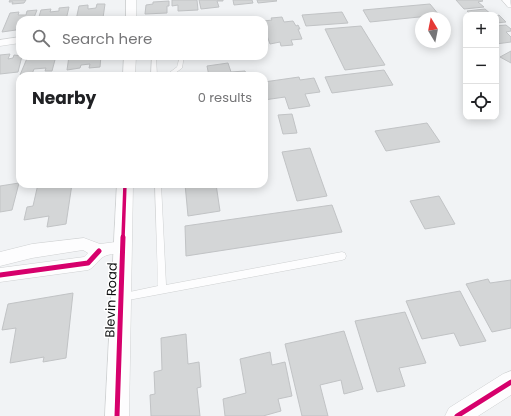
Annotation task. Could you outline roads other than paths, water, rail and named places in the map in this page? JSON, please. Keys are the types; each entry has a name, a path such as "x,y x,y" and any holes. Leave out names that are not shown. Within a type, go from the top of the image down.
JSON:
{"street":[{"path":"131,0 131,16"},
{"path":"506,0 511,5"},
{"path":"0,43 16,41"},
{"path":"129,72 130,60"},
{"name":"Blevin Road","path":"117,416 125,188"},
{"path":"99,251 88,263 1,275 3,258 32,251 84,244 99,251 123,247"},
{"path":"457,416 511,382"}],"lane":[{"path":"154,60 154,72"},
{"path":"174,72 179,68 181,60"},
{"path":"158,188 162,290"},
{"path":"121,298 342,256"}]}
